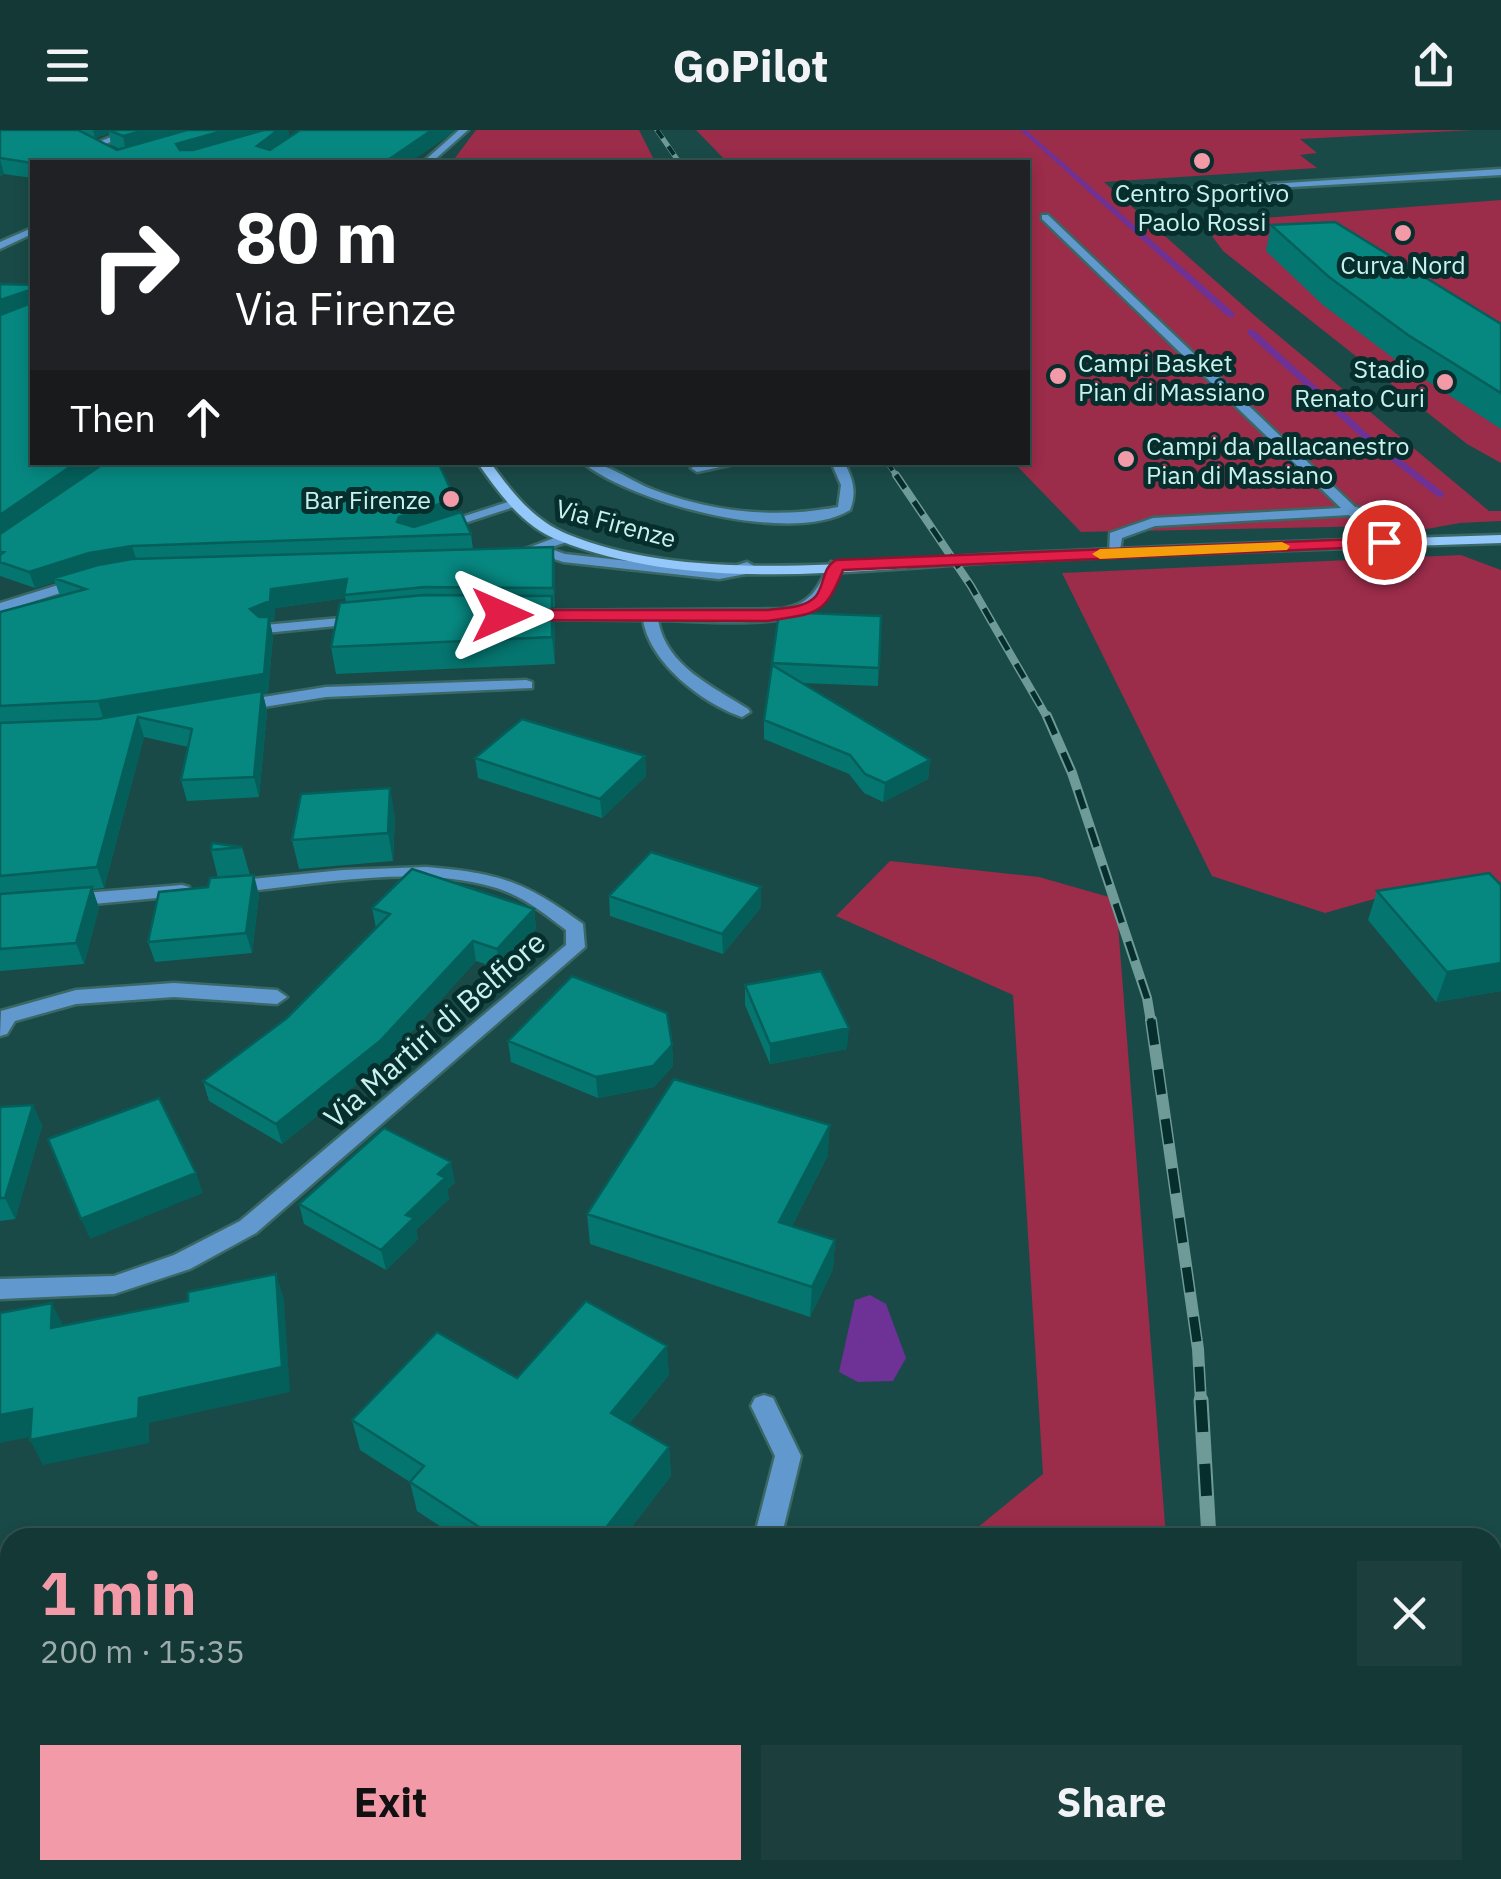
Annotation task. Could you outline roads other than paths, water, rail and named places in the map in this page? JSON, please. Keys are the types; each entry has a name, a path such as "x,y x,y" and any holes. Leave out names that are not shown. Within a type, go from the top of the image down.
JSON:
{"main road":[{"name":"Via Firenze","path":"485,465 516,504 540,526 565,538 669,562 836,565 1501,539"}],"street":[{"path":"93,146 135,130"},
{"path":"429,160 464,130"},
{"path":"77,138 109,152"},
{"path":"1152,192 1501,172"},
{"path":"1045,217 1356,511 1384,542"},
{"path":"0,246 30,232"},
{"path":"593,465 619,482 700,508 746,516 824,515 843,510 849,498 849,482 840,465"},
{"path":"697,468 717,465"},
{"path":"428,530 516,504"},
{"path":"1114,553 1115,536 1154,522 1356,511"},
{"path":"507,556 565,538"},
{"path":"539,549 563,558 719,575 741,572 747,566"},
{"path":"520,615 768,616 804,610 822,600 836,565"},
{"path":"0,608 100,576"},
{"path":"650,616 650,638 665,660 742,712"},
{"path":"265,628 374,619"},
{"path":"228,708 326,692 526,685"},
{"name":"Via Martiri di Belfiore","path":"0,1289 114,1286 182,1262 248,1227 576,947 576,928 529,894 457,873 406,873 58,902"},
{"path":"0,1029 8,1016 76,996 174,990 276,996"},
{"path":"764,1406 788,1456 770,1528"}],"waterway":[{"path":"1023,130 1231,315"},
{"path":"1251,332 1365,436 1441,495"}],"railway":[{"path":"657,130 678,160"},
{"path":"889,465 897,477"},
{"path":"896,475 971,586 1048,719"},
{"path":"1047,716 1072,773 1147,998 1151,1022"},
{"path":"1151,1020 1198,1349 1201,1403"},
{"path":"1201,1400 1208,1528"}],"place":[{"name":"Centro Sportivo Paolo Rossi","path":"1202,161"},
{"name":"Curva Nord","path":"1403,233"},
{"name":"Campi Basket Pian di Massiano","path":"1058,376"},
{"name":"Stadio Renato Curi","path":"1445,382"},
{"name":"Campi da pallacanestro Pian di Massiano","path":"1126,459"},
{"name":"Bar Firenze","path":"451,499"}]}
